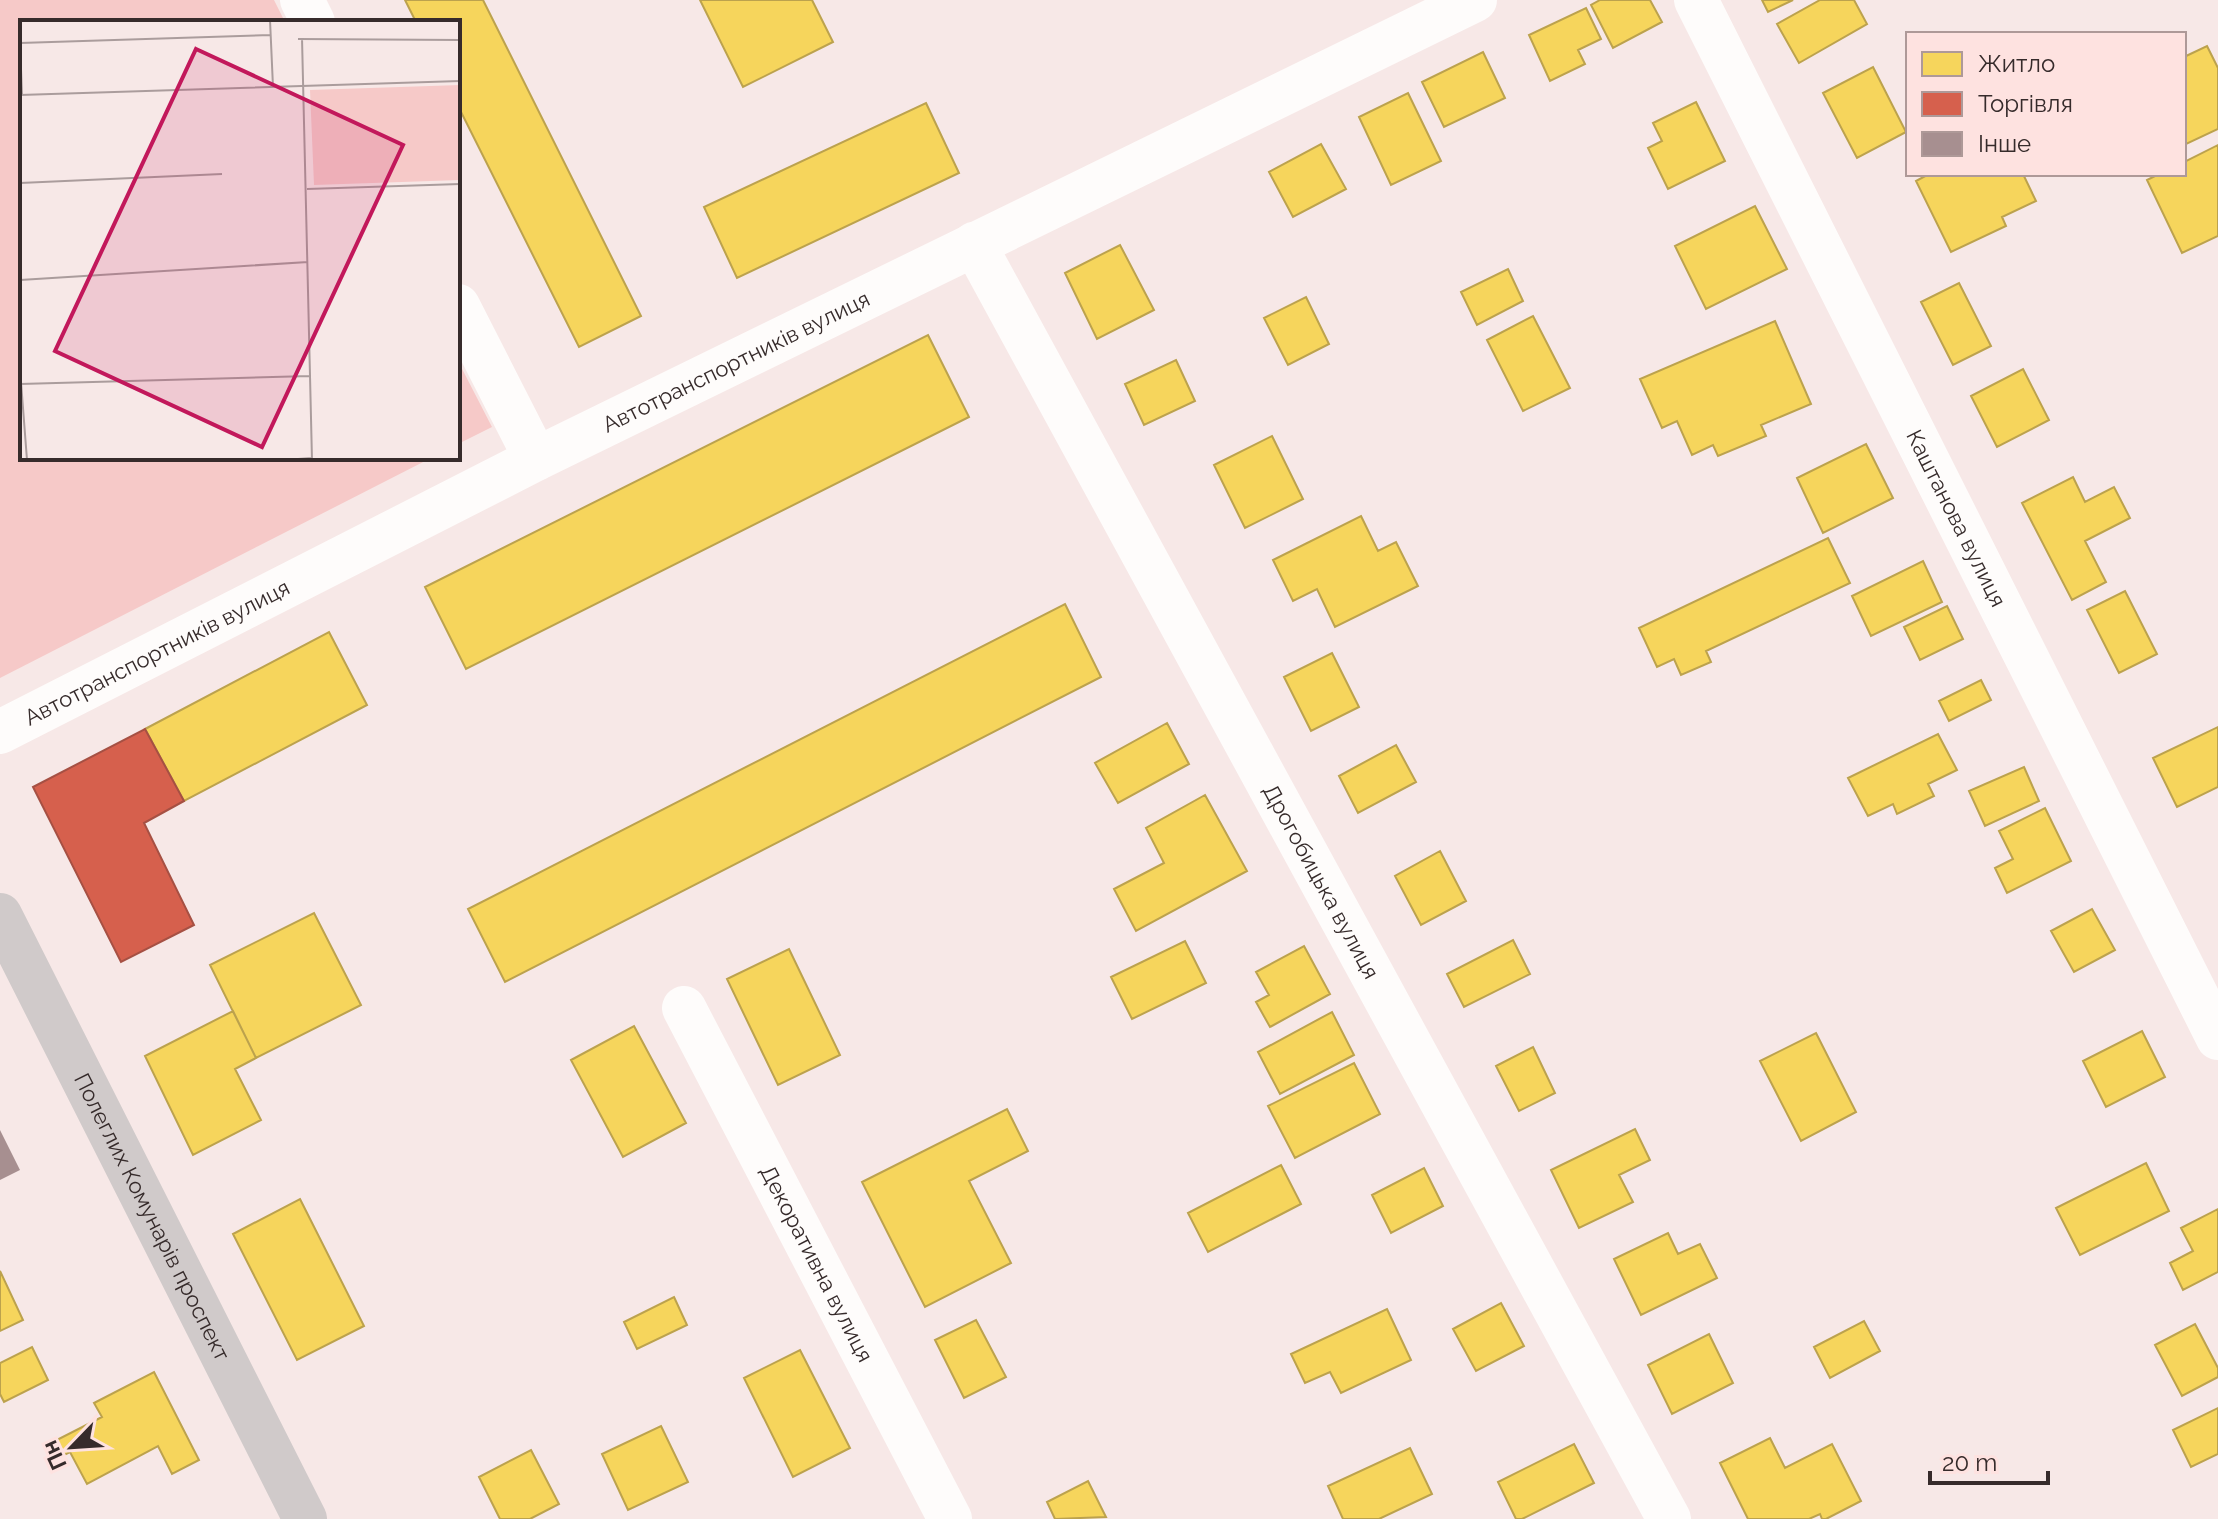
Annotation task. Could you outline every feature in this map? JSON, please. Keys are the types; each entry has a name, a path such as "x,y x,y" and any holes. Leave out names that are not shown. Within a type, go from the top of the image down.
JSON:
{"main road":[{"name":"Полеглих Комунарів проспект","path":"5,938 305,1519"}],"street":[{"path":"302,0 312,20"},
{"name":"Автотранспортників вулиця","path":"0,732 536,459 1475,0"},
{"name":"Каштанова вулиця","path":"1696,0 2218,1038"},
{"name":"Дрогобицька вулиця","path":"974,244 1669,1519"},
{"path":"460,310 536,459"},
{"name":"Декоративна вулиця","path":"684,1008 950,1519"}],"shaded area":[{"path":"0,0 274,0 284,20 20,20 20,460 427,460 0,678"},
{"path":"460,365 492,427 460,443"}],"building: Житло":[{"path":"405,0 483,0 641,316 579,347 460,110 460,20 415,20"},
{"path":"700,0 812,0 833,42 743,87"},
{"path":"1600,0 1650,0 1662,22 1613,48 1591,5"},
{"path":"1762,0 1793,0 1768,12"},
{"path":"1820,0 1854,0 1867,24 1799,63 1777,24"},
{"path":"1586,8 1601,39 1578,50 1585,64 1550,81 1529,35"},
{"path":"2207,46 2218,68 2218,129 2186,144 2186,56"},
{"path":"1483,52 1505,98 1444,127 1422,82"},
{"path":"1873,67 1906,132 1857,158 1823,93"},
{"path":"1408,93 1441,161 1391,185 1359,117"},
{"path":"1696,102 1725,161 1668,189 1648,148 1662,141 1653,123"},
{"path":"926,103 959,173 737,278 704,207"},
{"path":"1321,144 1346,189 1293,217 1269,172"},
{"path":"2218,145 2218,236 2182,253 2147,180 2155,176 2186,176 2186,161"},
{"path":"1925,176 2024,176 2036,201 2002,217 2006,226 1951,252 1916,181"},
{"path":"1755,206 1787,269 1706,309 1675,246"},
{"path":"1120,245 1154,310 1097,339 1065,273"},
{"path":"1508,269 1523,301 1477,325 1461,292"},
{"path":"1959,283 1991,346 1953,365 1921,302"},
{"path":"1306,297 1329,344 1288,365 1264,318"},
{"path":"1533,316 1570,388 1523,411 1487,340"},
{"path":"1775,321 1811,404 1761,425 1766,436 1718,456 1713,445 1692,455 1677,421 1662,428 1640,379"},
{"path":"928,335 969,417 466,669 425,587"},
{"path":"1176,360 1195,401 1144,425 1125,384"},
{"path":"2023,369 2049,420 1997,447 1971,396"},
{"path":"1272,436 1303,499 1245,528 1214,465"},
{"path":"1866,444 1893,498 1823,533 1797,478"},
{"path":"2073,477 2085,502 2114,487 2130,518 2085,541 2106,582 2072,600 2022,503"},
{"path":"1361,516 1378,551 1396,542 1418,586 1335,627 1317,589 1293,601 1273,560"},
{"path":"1828,538 1850,583 1706,651 1711,662 1681,675 1674,659 1657,667 1639,628"},
{"path":"1923,561 1942,602 1871,636 1852,596"},
{"path":"2125,591 2157,654 2119,673 2087,610"},
{"path":"1065,604 1101,677 505,982 468,909"},
{"path":"1947,606 1963,639 1920,660 1904,627"},
{"path":"329,632 367,705 184,801 145,729"},
{"path":"1332,653 1359,707 1311,731 1284,677"},
{"path":"1981,680 1991,700 1949,721 1939,701"},
{"path":"1167,723 1189,764 1118,803 1095,763"},
{"path":"2218,727 2218,787 2177,807 2153,758"},
{"path":"1938,734 1957,770 1928,784 1934,796 1897,814 1893,804 1868,816 1848,778"},
{"path":"1396,745 1416,782 1358,813 1339,776"},
{"path":"2024,767 2039,801 1985,826 1969,791"},
{"path":"1205,795 1247,871 1136,931 1114,889 1164,863 1146,828"},
{"path":"2045,808 2071,861 2007,893 1995,868 2013,859 1999,831"},
{"path":"1440,851 1466,901 1421,925 1395,876"},
{"path":"2092,909 2115,950 2074,972 2051,931"},
{"path":"314,913 361,1005 256,1058 210,965"},
{"path":"1513,940 1530,974 1464,1007 1447,974"},
{"path":"1185,941 1206,983 1132,1019 1111,977"},
{"path":"1304,946 1330,994 1270,1027 1256,1002 1269,995 1256,972"},
{"path":"789,949 840,1055 778,1085 727,979"},
{"path":"233,1011 256,1058 235,1069 261,1120 193,1155 145,1056"},
{"path":"1332,1012 1354,1055 1280,1094 1258,1052"},
{"path":"634,1026 686,1123 623,1157 571,1060"},
{"path":"2142,1031 2165,1077 2106,1107 2083,1061"},
{"path":"1816,1033 1856,1112 1801,1141 1760,1061"},
{"path":"1533,1047 1555,1093 1519,1111 1496,1066"},
{"path":"1354,1063 1380,1114 1295,1158 1268,1106"},
{"path":"1007,1109 1028,1151 969,1181 1011,1263 925,1307 862,1182"},
{"path":"1635,1129 1650,1160 1619,1175 1633,1202 1579,1228 1551,1170"},
{"path":"2146,1163 2169,1211 2080,1255 2056,1208"},
{"path":"1281,1165 1301,1204 1208,1252 1188,1213"},
{"path":"1424,1168 1443,1206 1391,1233 1372,1195"},
{"path":"300,1199 364,1326 297,1360 233,1234"},
{"path":"2218,1209 2218,1272 2183,1290 2170,1263 2193,1251 2181,1228"},
{"path":"1668,1233 1678,1254 1700,1244 1717,1278 1641,1315 1614,1259"},
{"path":"0,1271 23,1320 0,1331"},
{"path":"674,1297 687,1325 637,1349 624,1322"},
{"path":"1501,1303 1524,1346 1476,1371 1453,1329"},
{"path":"1387,1309 1411,1360 1341,1393 1330,1372 1305,1383 1291,1354"},
{"path":"976,1320 1006,1377 964,1398 935,1340"},
{"path":"1864,1321 1880,1351 1830,1378 1814,1347"},
{"path":"2195,1324 2218,1368 2218,1377 2182,1396 2155,1345"},
{"path":"1709,1334 1733,1383 1672,1414 1648,1365"},
{"path":"32,1347 48,1380 4,1402 0,1394 0,1363"},
{"path":"800,1350 850,1448 793,1477 744,1378"},
{"path":"154,1372 199,1460 172,1474 158,1446 87,1484 70,1452 52,1461 45,1446 102,1417 94,1403"},
{"path":"2218,1408 2218,1454 2191,1467 2173,1430"},
{"path":"661,1426 688,1482 628,1510 602,1454"},
{"path":"1770,1438 1785,1468 1832,1444 1861,1501 1826,1519 1822,1519 1820,1514 1809,1519 1748,1519 1720,1463"},
{"path":"1574,1444 1594,1483 1522,1519 1516,1519 1498,1482"},
{"path":"1410,1448 1432,1494 1379,1519 1343,1519 1328,1486"},
{"path":"531,1450 559,1504 530,1519 500,1519 479,1477"},
{"path":"1088,1481 1106,1517 1055,1519 1047,1502"}],"building: Торгівля":[{"path":"145,729 184,801 144,823 194,925 121,962 33,787"}],"building: Інше":[{"path":"0,1130 20,1170 0,1180"}]}
